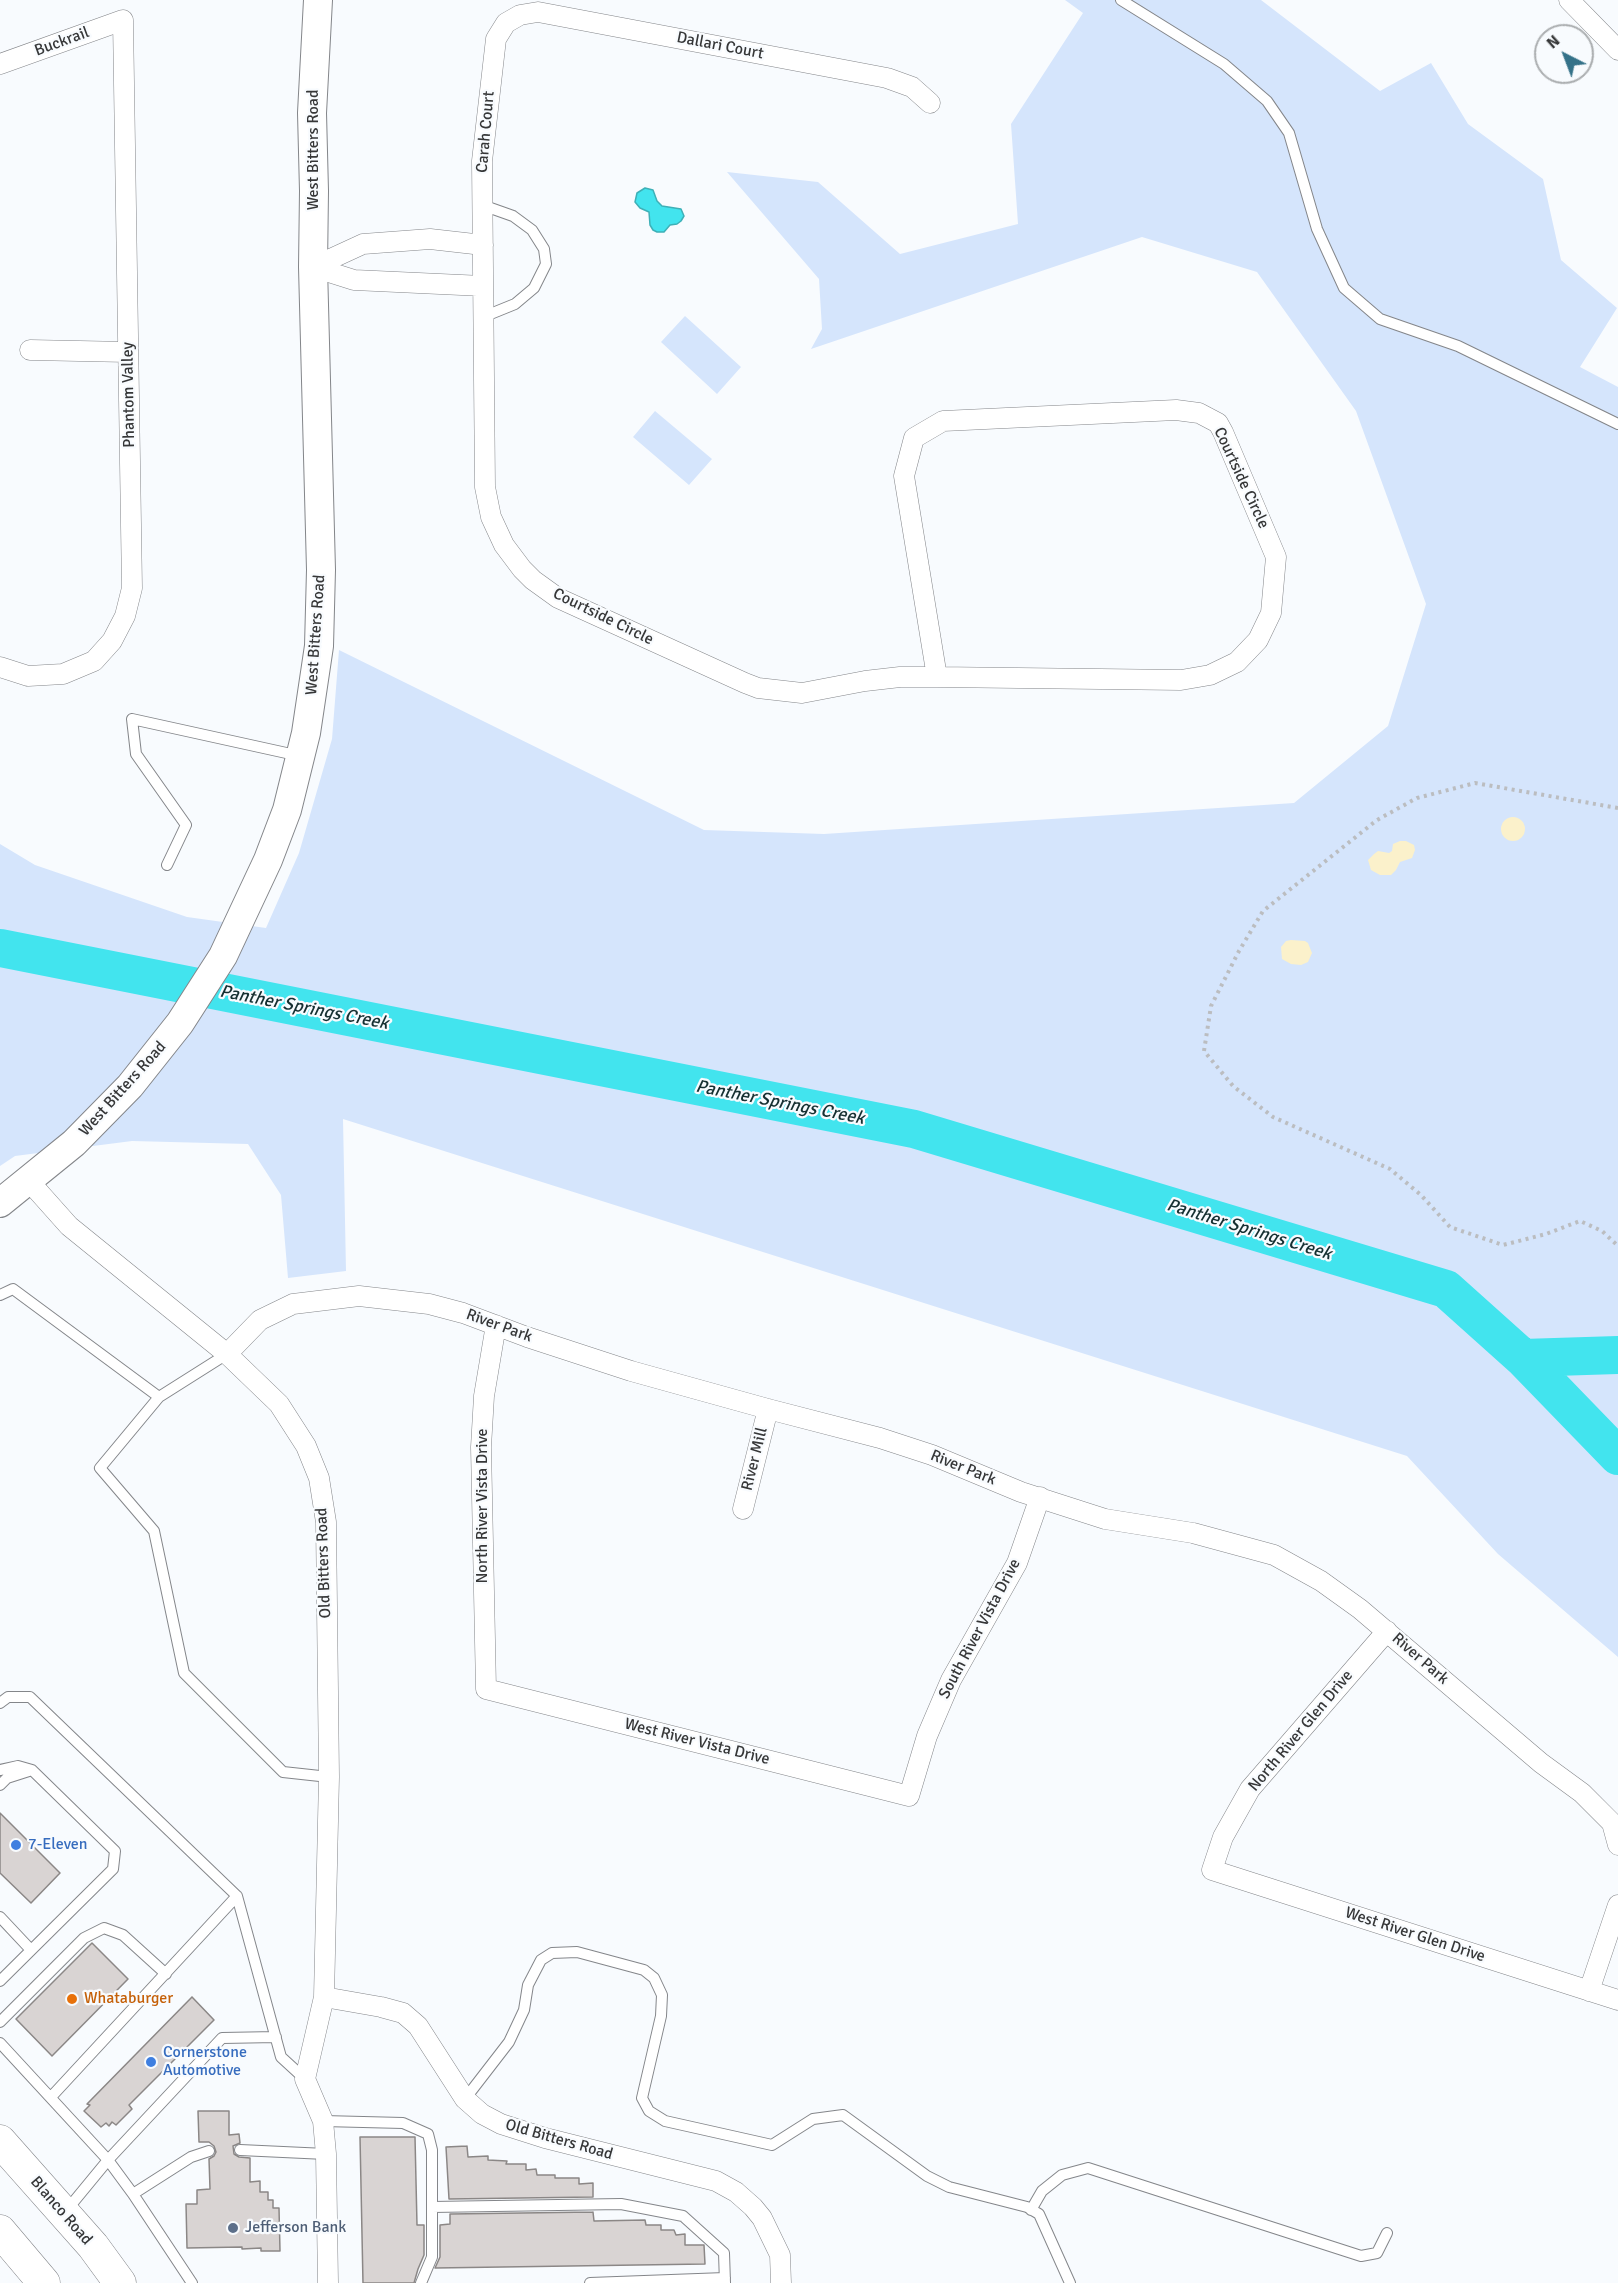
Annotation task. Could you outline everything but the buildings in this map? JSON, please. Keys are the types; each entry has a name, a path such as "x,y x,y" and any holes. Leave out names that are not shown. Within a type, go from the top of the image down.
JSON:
{"main road":[{"name":"West Bitters Road","path":"0,1203 74,1143 130,1086 180,1023 223,956 268,860 286,810 306,733 317,662 321,570 313,267 312,113 318,0"},
{"name":"Blanco Road","path":"0,2141 93,2246 120,2283"},
{"path":"0,2231 44,2283"}],"street":[{"path":"1569,0 1618,50"},
{"name":"Dallari Court","path":"506,23 520,15 538,12 655,34 887,78 912,87 930,103"},
{"name":"Buckrail","path":"0,64 123,20"},
{"name":"Phantom Valley","path":"0,667 28,676 63,674 94,661 112,641 124,616 132,588 123,20"},
{"name":"Carah Court","path":"483,244 482,160 496,39 506,23"},
{"path":"313,267 363,243 430,240 483,244"},
{"name":"Courtside Circle","path":"483,244 485,487 491,517 504,544 522,569 558,598 758,688 802,693 865,681 937,677 1180,680 1210,675 1237,662 1258,640 1271,614 1276,556 1218,423 1199,413 1176,410 943,421 914,438 904,476 937,677"},
{"path":"313,267 354,280 483,286"},
{"path":"30,351 128,352"},
{"name":"Old Bitters Road","path":"28,1180 69,1226 227,1354 279,1404 306,1446 319,1478 326,1522 329,1777 324,1997 305,2079"},
{"name":"River Park","path":"227,1354 260,1320 293,1304 359,1296 429,1304 463,1313 527,1337 632,1371 880,1438 932,1455 1021,1492 1105,1519 1193,1533 1274,1555 1321,1581 1387,1631 1541,1763 1582,1793 1612,1823 1618,1845"},
{"name":"North River Vista Drive","path":"486,1689 481,1447 484,1396 496,1325"},
{"name":"River Mill","path":"743,1509 768,1409"},
{"name":"South River Vista Drive","path":"909,1796 927,1736 951,1680 1017,1563 1040,1497"},
{"name":"North River Glen Drive","path":"1212,1870 1223,1837 1250,1789 1387,1631"},
{"name":"West River Vista Drive","path":"486,1689 909,1796"},
{"name":"West River Glen Drive","path":"1212,1870 1618,2000"},
{"path":"1589,1991 1618,1905"},
{"name":"Old Bitters Road","path":"324,1997 403,2013 418,2026 465,2099 482,2114 501,2124 545,2138 716,2181 736,2192 762,2218 780,2255 781,2283"},
{"path":"305,2079 322,2121 326,2154 328,2283"}],"lane":[{"path":"1121,0 1224,64 1267,101 1289,133 1317,229 1344,288 1380,319 1458,346 1618,424"},
{"path":"482,205 513,216 532,230 544,249 546,264 534,288 515,304 483,316"},
{"path":"167,865 186,825 136,754 132,718 300,756"},
{"path":"0,1295 13,1289 159,1397"},
{"path":"227,1354 159,1397 100,1467 154,1531 184,1673 283,1772 329,1777"},
{"path":"0,1703 8,1697 30,1697 237,1896 281,2057 305,2079"},
{"path":"0,1770 18,1766 32,1770 115,1851 113,1869 0,1981"},
{"path":"0,1785 7,1778 32,1770"},
{"path":"51,2097 237,1896"},
{"path":"0,1917 31,1950"},
{"path":"0,2022 84,1938 104,1928 123,1935 166,1974"},
{"path":"465,2099 509,2042 524,2010 528,1985 541,1960 552,1953 577,1952 644,1971 654,1978 662,1995 661,2016 642,2098 649,2111 665,2121 772,2145 813,2119 843,2115 935,2180 950,2187 1039,2214 1070,2283"},
{"path":"64,2213 108,2160 222,2038 276,2037"},
{"path":"0,2043 108,2160 192,2283"},
{"path":"322,2121 403,2123 429,2134 432,2150 432,2257 421,2283"},
{"path":"240,2150 326,2154"},
{"path":"133,2194 191,2157 209,2151"},
{"path":"1031,2210 1042,2191 1062,2175 1088,2168 1361,2256 1377,2253 1387,2232"},
{"path":"432,2206 621,2204 683,2216 724,2253 725,2280 590,2283"}],"path":[{"path":"1618,808 1475,783 1417,798 1377,820 1263,911 1239,951 1211,1006 1204,1051 1233,1086 1273,1117 1390,1169 1421,1195 1450,1227 1503,1245 1546,1234 1580,1221 1602,1231 1618,1246"}],"shaded area":[{"path":"1065,0 1261,0 1380,91 1431,63 1468,124 1543,179 1561,260 1617,308 1580,367 1618,387 1618,1657 1498,1554 1407,1456 343,1119 346,1271 288,1278 281,1195 248,1144 132,1141 15,1156 0,1166 0,844 35,865 187,917 266,928 299,853 332,739 339,650 704,830 824,834 1294,803 1388,726 1426,604 1356,411 1257,272 1142,237 811,349 822,329 819,279 727,172 818,182 900,254 1018,224 1011,124 1083,13"},
{"path":"685,316 741,367 717,394 661,342"},
{"path":"655,411 712,459 689,485 633,437"}],"sand":[{"path":"1513,817 1522,820 1525,829 1522,838 1513,841 1504,838 1501,829 1504,820"},
{"path":"1400,841 1414,845 1412,858 1400,862 1391,875 1380,875 1371,870 1368,860 1374,854 1378,851 1389,853 1392,851 1393,844"},
{"path":"1286,941 1308,943 1312,953 1308,962 1301,965 1291,964 1282,959 1281,947"}],"water":[{"path":"645,188 653,190 657,201 662,206 681,209 684,216 681,221 670,225 664,232 653,230 650,225 649,212 640,208 635,202 637,193"}],"waterway":[{"name":"Panther Springs Creek","path":"0,948 914,1129 1446,1289 1523,1358 1618,1456"},
{"name":"Panther Springs Creek","path":"1523,1358 1618,1355"}],"place":[{"name":"7-Eleven","path":"16,1845"},
{"name":"Whataburger","path":"72,1999"},
{"name":"Cornerstone Automotive","path":"151,2062"},
{"name":"Jefferson Bank","path":"233,2228"}]}
